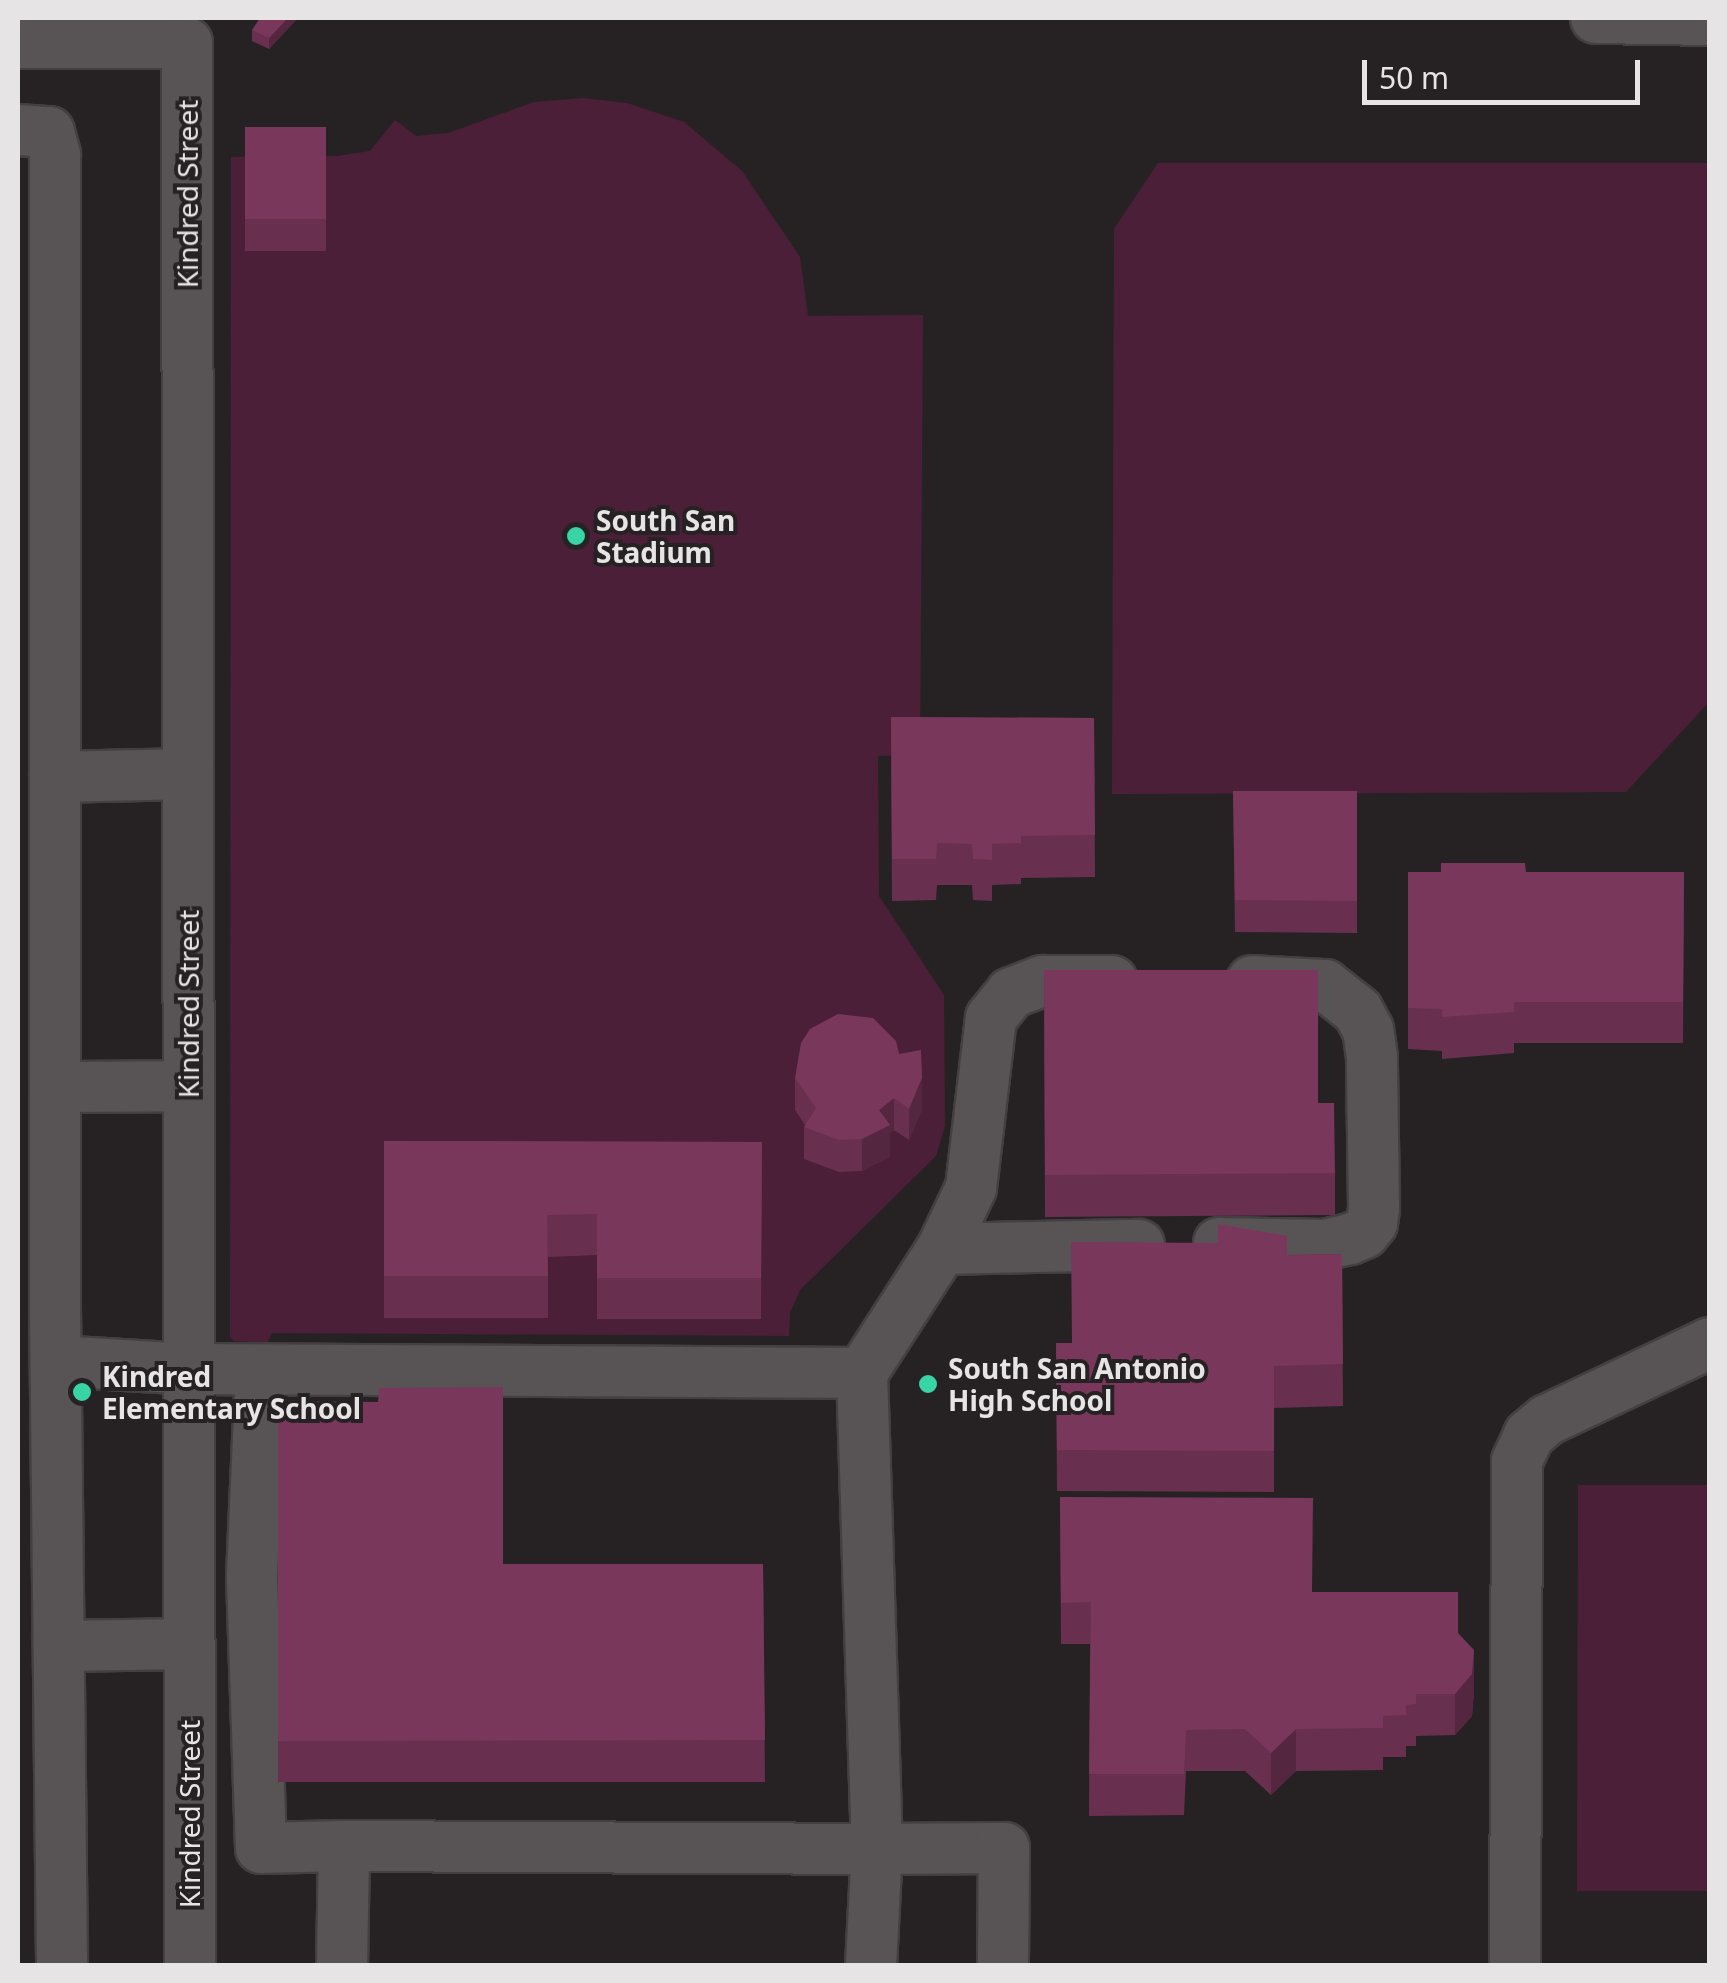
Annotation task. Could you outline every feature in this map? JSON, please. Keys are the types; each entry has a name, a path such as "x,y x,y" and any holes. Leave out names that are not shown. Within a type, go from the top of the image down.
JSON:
{"street":[{"path":"1596,18 1698,19"},
{"path":"18,43 162,34"},
{"name":"Kindred Street","path":"162,34 188,774 190,1966"},
{"path":"18,130 48,132 55,156 56,1361 62,1966"},
{"path":"55,777 188,774"},
{"path":"870,1966 876,1849 862,1373 942,1248 971,1188 985,1040 991,1018 1011,993 1043,981 1155,981"},
{"path":"942,1248 1324,1245 1364,1233 1374,1208 1372,1058 1368,1030 1358,1011 1326,985 1212,981"},
{"path":"55,1087 188,1086"},
{"path":"1515,1966 1516,1461 1529,1435 1547,1420 1710,1343"},
{"path":"56,1361 188,1369 862,1373"},
{"path":"261,1370 252,1577 261,1848 1004,1848 1003,1966"},
{"path":"59,1646 189,1644"},
{"path":"342,1966 344,1846"}],"shaded area":[{"name":"South San Stadium","path":"583,98 627,103 684,122 742,171 800,257 808,316 923,315 920,755 878,756 879,896 944,995 945,1126 936,1156 800,1290 790,1313 789,1336 272,1333 267,1343 234,1341 230,1337 231,157 337,156 370,151 395,120 416,136 448,133 534,102"},
{"path":"1158,163 1709,163 1709,702 1626,792 1112,794 1114,229"},
{"path":"1578,1485 1709,1485 1709,1891 1577,1891"}],"building":[{"path":"260,18 288,18 269,38 252,30"},
{"path":"245,127 326,127 326,219 245,219"},
{"path":"891,717 1094,718 1095,835 1021,836 1021,843 992,844 992,860 973,859 972,844 937,843 936,859 892,859"},
{"path":"1233,791 1357,791 1357,901 1235,900"},
{"path":"1441,863 1525,863 1526,872 1684,872 1683,1002 1514,1002 1514,1012 1442,1017 1442,1009 1408,1008 1408,872 1441,872"},
{"path":"1044,970 1318,970 1318,1103 1334,1103 1335,1173 1045,1175"},
{"path":"838,1014 873,1018 896,1041 899,1054 921,1050 922,1078 909,1109 894,1098 879,1110 890,1125 862,1139 839,1140 804,1127 816,1108 795,1078 801,1043 810,1029"},
{"path":"384,1141 762,1142 761,1278 597,1278 597,1214 547,1215 548,1276 384,1276"},
{"path":"1218,1224 1287,1236 1287,1255 1342,1254 1343,1364 1274,1366 1274,1451 1057,1450 1056,1343 1072,1343 1071,1242 1218,1243"},
{"path":"503,1387 503,1564 763,1564 765,1740 278,1741 278,1401 378,1402 379,1388"},
{"path":"1060,1497 1313,1498 1312,1592 1458,1592 1458,1633 1474,1650 1472,1674 1455,1694 1416,1694 1416,1704 1406,1705 1406,1715 1383,1716 1383,1728 1296,1729 1271,1753 1245,1729 1186,1730 1184,1774 1089,1774 1091,1602 1061,1603"}],"place":[{"name":"South San Stadium","path":"576,536"},
{"name":"South San Antonio High School","path":"928,1384"},
{"name":"Kindred Elementary School","path":"82,1392"}]}
